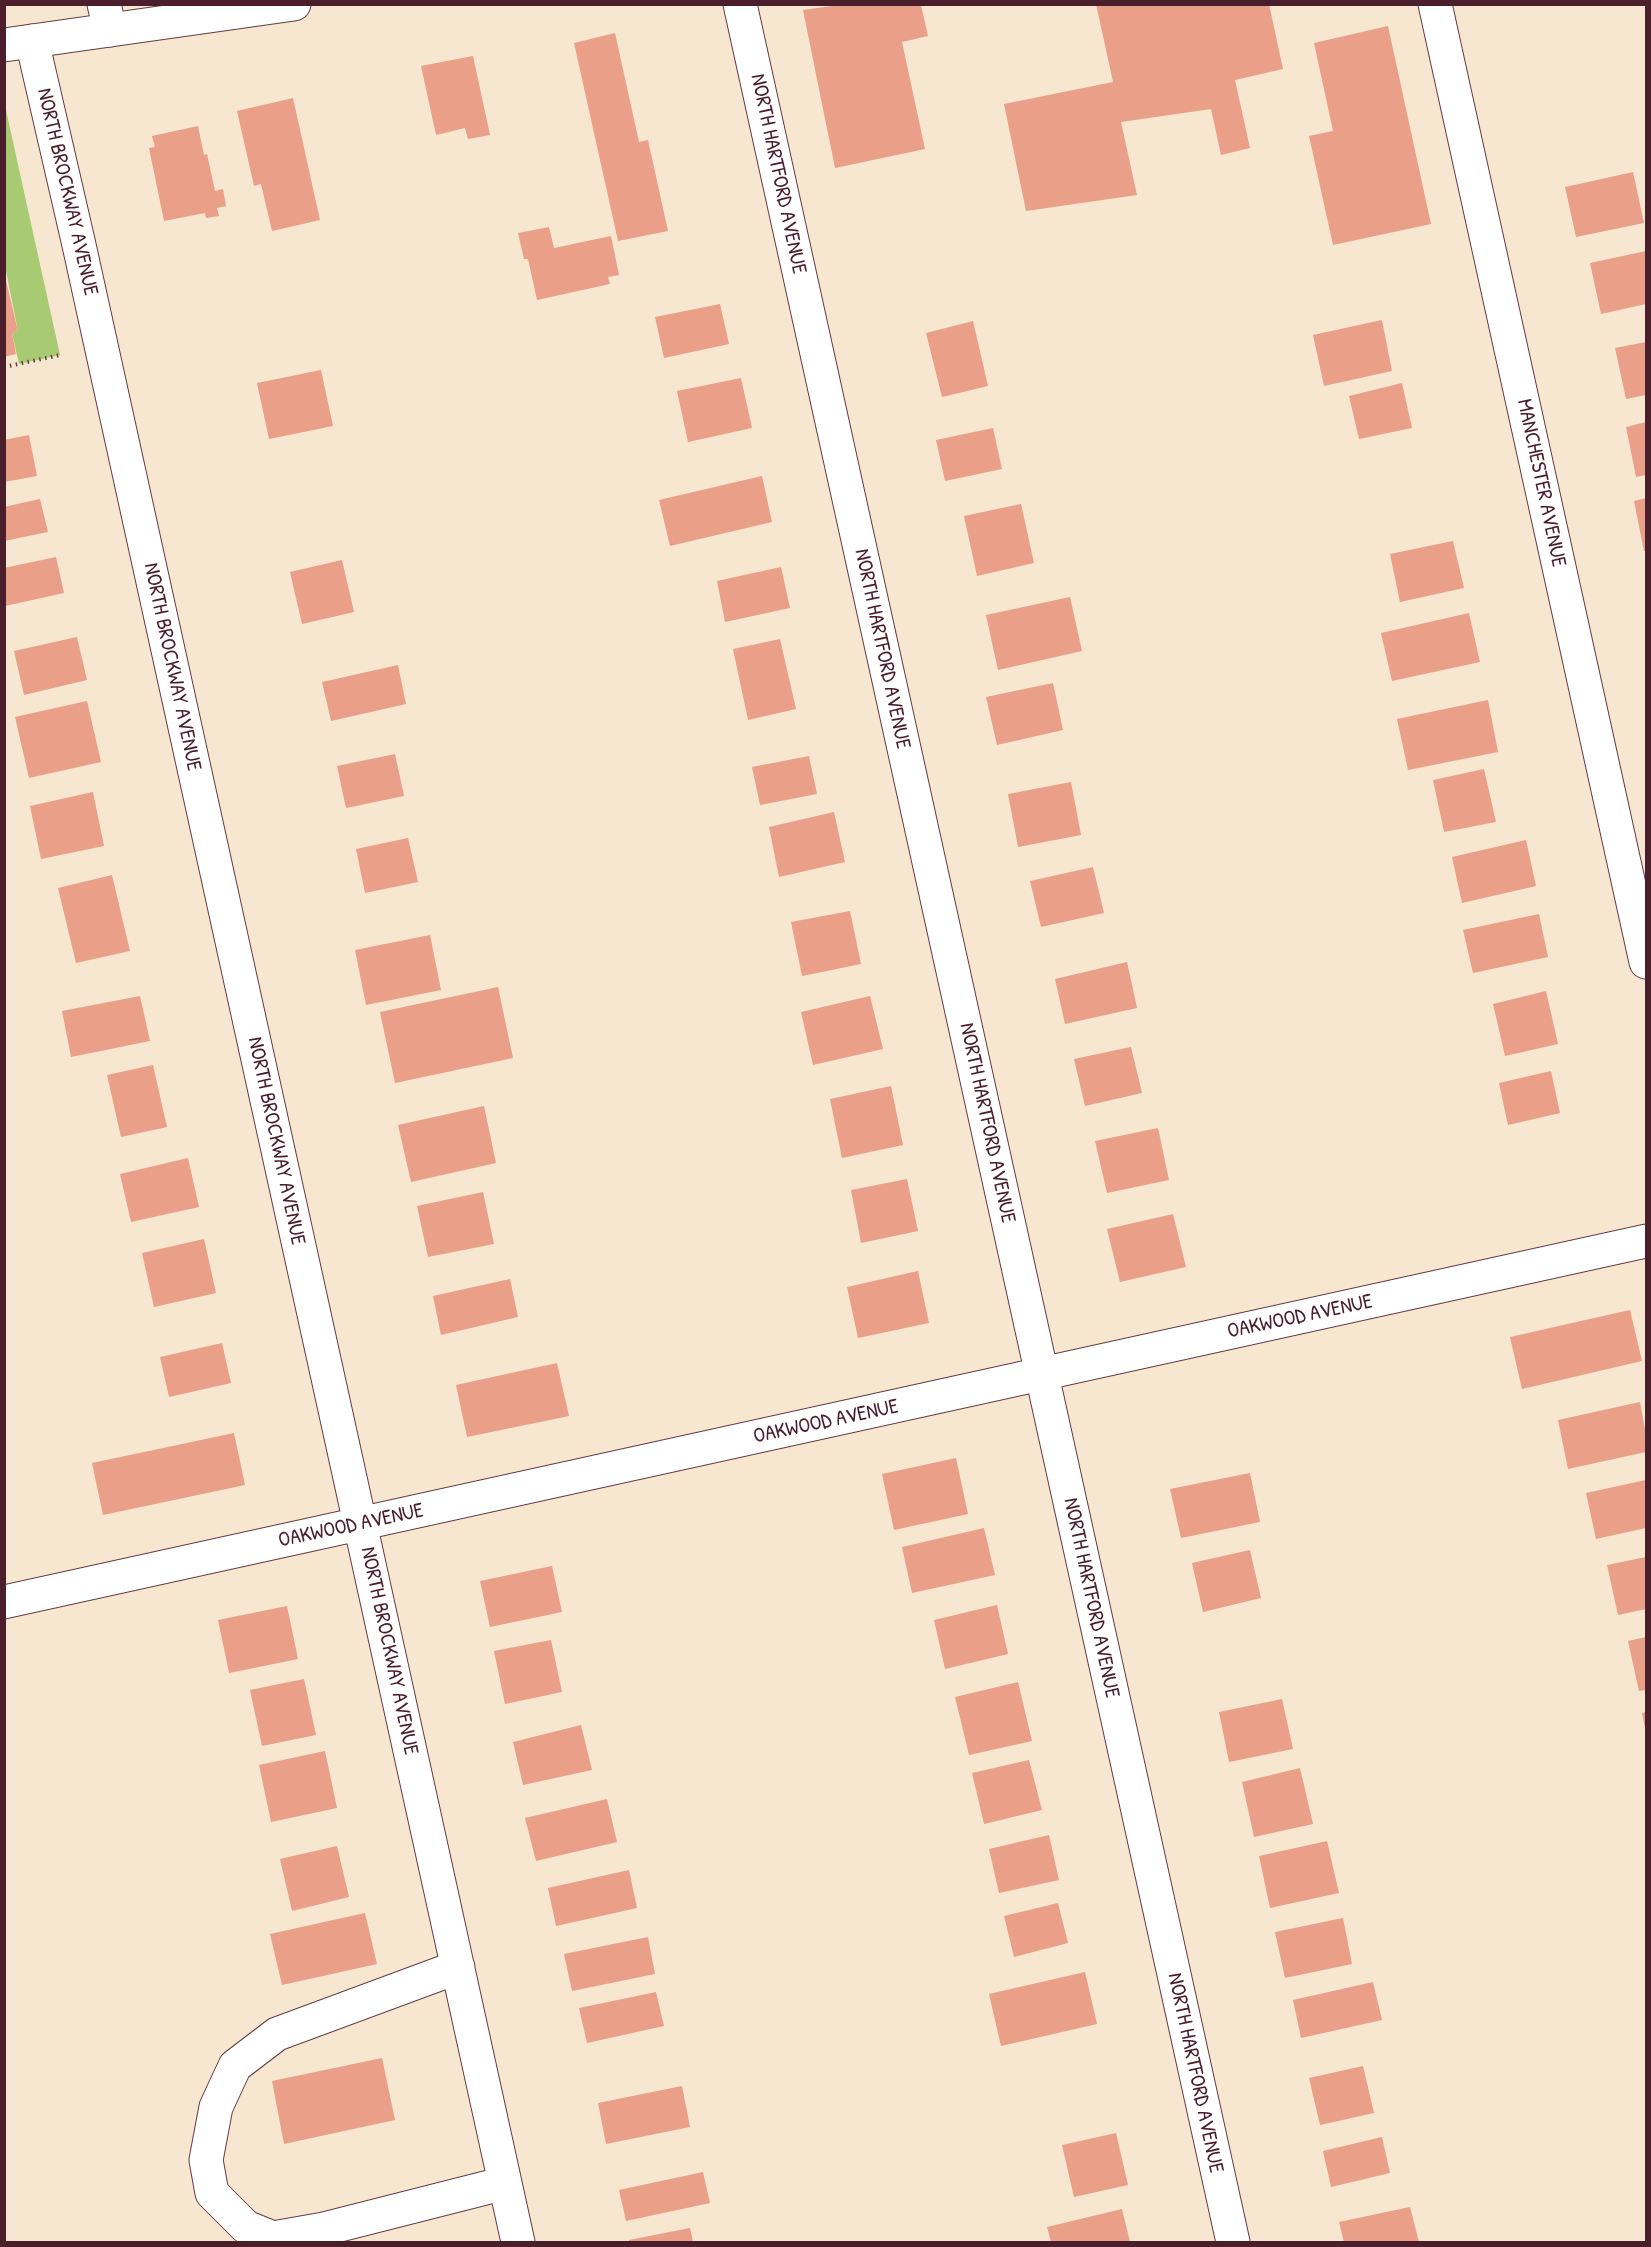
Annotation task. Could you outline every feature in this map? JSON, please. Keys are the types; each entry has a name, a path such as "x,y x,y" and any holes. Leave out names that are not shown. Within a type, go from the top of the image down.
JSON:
{"street":[{"path":"18,43 107,17 294,4"},
{"name":"NORTH HARTFORD AVENUE","path":"740,4 1233,2242"},
{"name":"MANCHESTER AVENUE","path":"1435,4 1647,962"},
{"name":"NORTH BROCKWAY AVENUE","path":"18,43 84,268 518,2242"},
{"name":"OAKWOOD AVENUE","path":"4,1602 1647,1241"},
{"path":"458,1967 277,2034 235,2066 216,2107 206,2160 212,2193 246,2227 273,2238 324,2229 505,2183"}],"path":[{"path":"4,367 60,355"}],"green space":[{"path":"4,101 60,355 19,364 12,333 18,331 5,266"}],"building":[{"path":"1096,4 1269,4 1283,69 1235,80 1250,148 1221,155 1211,109 1121,122 1137,195 1026,211 1004,104 1113,82"},
{"path":"839,5 921,5 928,36 902,42 925,149 835,168 803,10"},
{"path":"1388,26 1431,224 1333,245 1309,136 1333,131 1314,43"},
{"path":"615,33 639,142 648,140 668,231 618,241 574,43"},
{"path":"473,56 490,135 468,139 465,128 436,135 421,66"},
{"path":"293,98 320,220 272,231 261,184 254,186 237,111"},
{"path":"198,126 215,191 223,189 226,206 217,208 219,216 206,218 205,213 164,221 149,148 155,147 152,136"},
{"path":"1633,172 1644,223 1576,237 1565,187"},
{"path":"549,227 554,248 611,236 619,275 608,277 610,284 537,300 528,259 524,259 518,233"},
{"path":"1646,251 1646,304 1601,314 1590,263"},
{"path":"4,272 18,331 12,333 16,354 4,357"},
{"path":"720,304 729,344 664,358 655,317"},
{"path":"1382,320 1392,371 1324,386 1313,335"},
{"path":"973,321 988,386 942,397 926,333"},
{"path":"1646,342 1646,395 1626,399 1615,348"},
{"path":"321,370 333,426 269,439 257,383"},
{"path":"741,378 752,428 688,442 677,391"},
{"path":"1402,383 1412,428 1359,439 1349,396"},
{"path":"1646,422 1646,475 1636,477 1626,427"},
{"path":"993,428 1002,469 945,481 936,440"},
{"path":"29,435 37,476 4,482 4,440"},
{"path":"762,476 772,522 670,546 659,500"},
{"path":"1646,498 1646,551 1644,551 1634,501"},
{"path":"40,499 48,532 4,541 4,507"},
{"path":"1021,504 1034,563 977,576 964,516"},
{"path":"1453,541 1464,588 1400,602 1390,554"},
{"path":"56,557 64,593 5,606 4,568"},
{"path":"342,560 354,612 302,624 290,572"},
{"path":"781,567 790,608 725,622 717,581"},
{"path":"1070,597 1082,651 998,670 986,615"},
{"path":"1469,613 1480,662 1392,681 1381,633"},
{"path":"77,637 87,680 24,695 14,651"},
{"path":"780,639 796,709 748,720 733,649"},
{"path":"398,665 406,704 331,721 322,682"},
{"path":"1053,683 1063,730 997,745 986,697"},
{"path":"1488,700 1498,752 1408,770 1397,719"},
{"path":"87,701 101,762 29,778 15,717"},
{"path":"395,754 404,796 346,808 337,766"},
{"path":"809,756 817,794 760,805 752,767"},
{"path":"1484,769 1496,822 1444,832 1433,780"},
{"path":"1071,782 1081,835 1018,847 1008,794"},
{"path":"93,792 104,846 41,859 30,806"},
{"path":"834,812 845,862 779,877 769,827"},
{"path":"408,838 418,882 365,893 356,849"},
{"path":"1526,840 1536,886 1462,903 1452,857"},
{"path":"1093,867 1104,913 1041,927 1030,881"},
{"path":"112,875 130,951 76,963 58,888"},
{"path":"850,911 861,964 802,976 791,922"},
{"path":"1539,914 1548,957 1473,973 1463,930"},
{"path":"430,935 441,990 366,1005 355,950"},
{"path":"1127,962 1137,1008 1065,1024 1055,979"},
{"path":"498,987 513,1058 395,1083 380,1012"},
{"path":"1546,991 1558,1044 1505,1056 1493,1004"},
{"path":"140,996 150,1041 71,1057 62,1011"},
{"path":"870,996 883,1049 813,1065 801,1012"},
{"path":"1131,1047 1142,1093 1085,1106 1074,1059"},
{"path":"153,1065 167,1127 121,1137 107,1075"},
{"path":"1551,1071 1560,1113 1508,1125 1499,1083"},
{"path":"891,1086 903,1145 842,1158 830,1099"},
{"path":"484,1106 496,1163 411,1182 398,1125"},
{"path":"1158,1128 1169,1180 1107,1193 1095,1141"},
{"path":"188,1158 199,1207 131,1222 120,1174"},
{"path":"907,1179 918,1231 861,1243 851,1190"},
{"path":"483,1192 494,1244 428,1257 417,1206"},
{"path":"1173,1214 1186,1267 1120,1282 1107,1229"},
{"path":"204,1239 216,1293 154,1307 142,1253"},
{"path":"918,1271 929,1323 858,1338 847,1287"},
{"path":"510,1279 518,1317 441,1335 433,1296"},
{"path":"1630,1310 1642,1361 1522,1389 1510,1337"},
{"path":"222,1343 231,1383 169,1397 160,1357"},
{"path":"557,1363 569,1416 467,1437 456,1385"},
{"path":"1640,1402 1646,1435 1646,1452 1568,1469 1558,1420"},
{"path":"234,1433 245,1485 103,1515 92,1463"},
{"path":"956,1458 968,1514 894,1530 882,1474"},
{"path":"1250,1473 1260,1522 1181,1538 1170,1489"},
{"path":"1646,1480 1646,1528 1596,1539 1586,1493"},
{"path":"984,1528 995,1575 912,1593 902,1547"},
{"path":"1250,1550 1261,1598 1203,1612 1192,1563"},
{"path":"1646,1557 1646,1609 1618,1615 1607,1565"},
{"path":"552,1566 562,1612 490,1627 480,1581"},
{"path":"997,1605 1008,1654 945,1669 934,1620"},
{"path":"287,1606 298,1659 229,1673 218,1620"},
{"path":"1646,1637 1646,1690 1639,1691 1628,1641"},
{"path":"551,1640 562,1692 505,1704 494,1651"},
{"path":"304,1679 316,1735 262,1746 250,1690"},
{"path":"1018,1682 1032,1741 969,1755 955,1697"},
{"path":"1282,1699 1293,1749 1229,1762 1219,1712"},
{"path":"1646,1712 1646,1728 1645,1728 1642,1713"},
{"path":"581,1725 592,1770 523,1785 513,1742"},
{"path":"325,1751 337,1808 271,1822 259,1765"},
{"path":"1029,1760 1042,1810 984,1824 972,1773"},
{"path":"1300,1768 1313,1824 1254,1837 1242,1782"},
{"path":"607,1799 617,1842 536,1861 525,1818"},
{"path":"1049,1835 1059,1880 999,1893 989,1849"},
{"path":"1327,1841 1339,1893 1270,1908 1259,1856"},
{"path":"337,1846 349,1897 292,1911 280,1859"},
{"path":"629,1870 637,1908 556,1926 548,1888"},
{"path":"1058,1903 1068,1943 1014,1957 1004,1916"},
{"path":"365,1913 377,1964 282,1985 270,1934"},
{"path":"1343,1918 1352,1964 1285,1978 1275,1932"},
{"path":"648,1937 655,1974 572,1991 564,1954"},
{"path":"1085,1972 1097,2024 1001,2046 989,1994"},
{"path":"1373,1982 1382,2020 1301,2038 1293,2000"},
{"path":"656,1992 664,2026 587,2043 579,2008"},
{"path":"382,2058 395,2120 284,2144 272,2081"},
{"path":"1363,2066 1374,2113 1320,2125 1309,2078"},
{"path":"682,2086 690,2127 606,2144 598,2103"},
{"path":"1116,2133 1128,2185 1074,2197 1062,2145"},
{"path":"1382,2137 1390,2173 1331,2187 1323,2151"},
{"path":"703,2172 710,2203 626,2221 619,2190"},
{"path":"1410,2207 1419,2242 1344,2242 1339,2222"},
{"path":"1122,2209 1130,2242 1051,2242 1047,2227"},
{"path":"690,2228 693,2242 629,2242 629,2240"}]}
